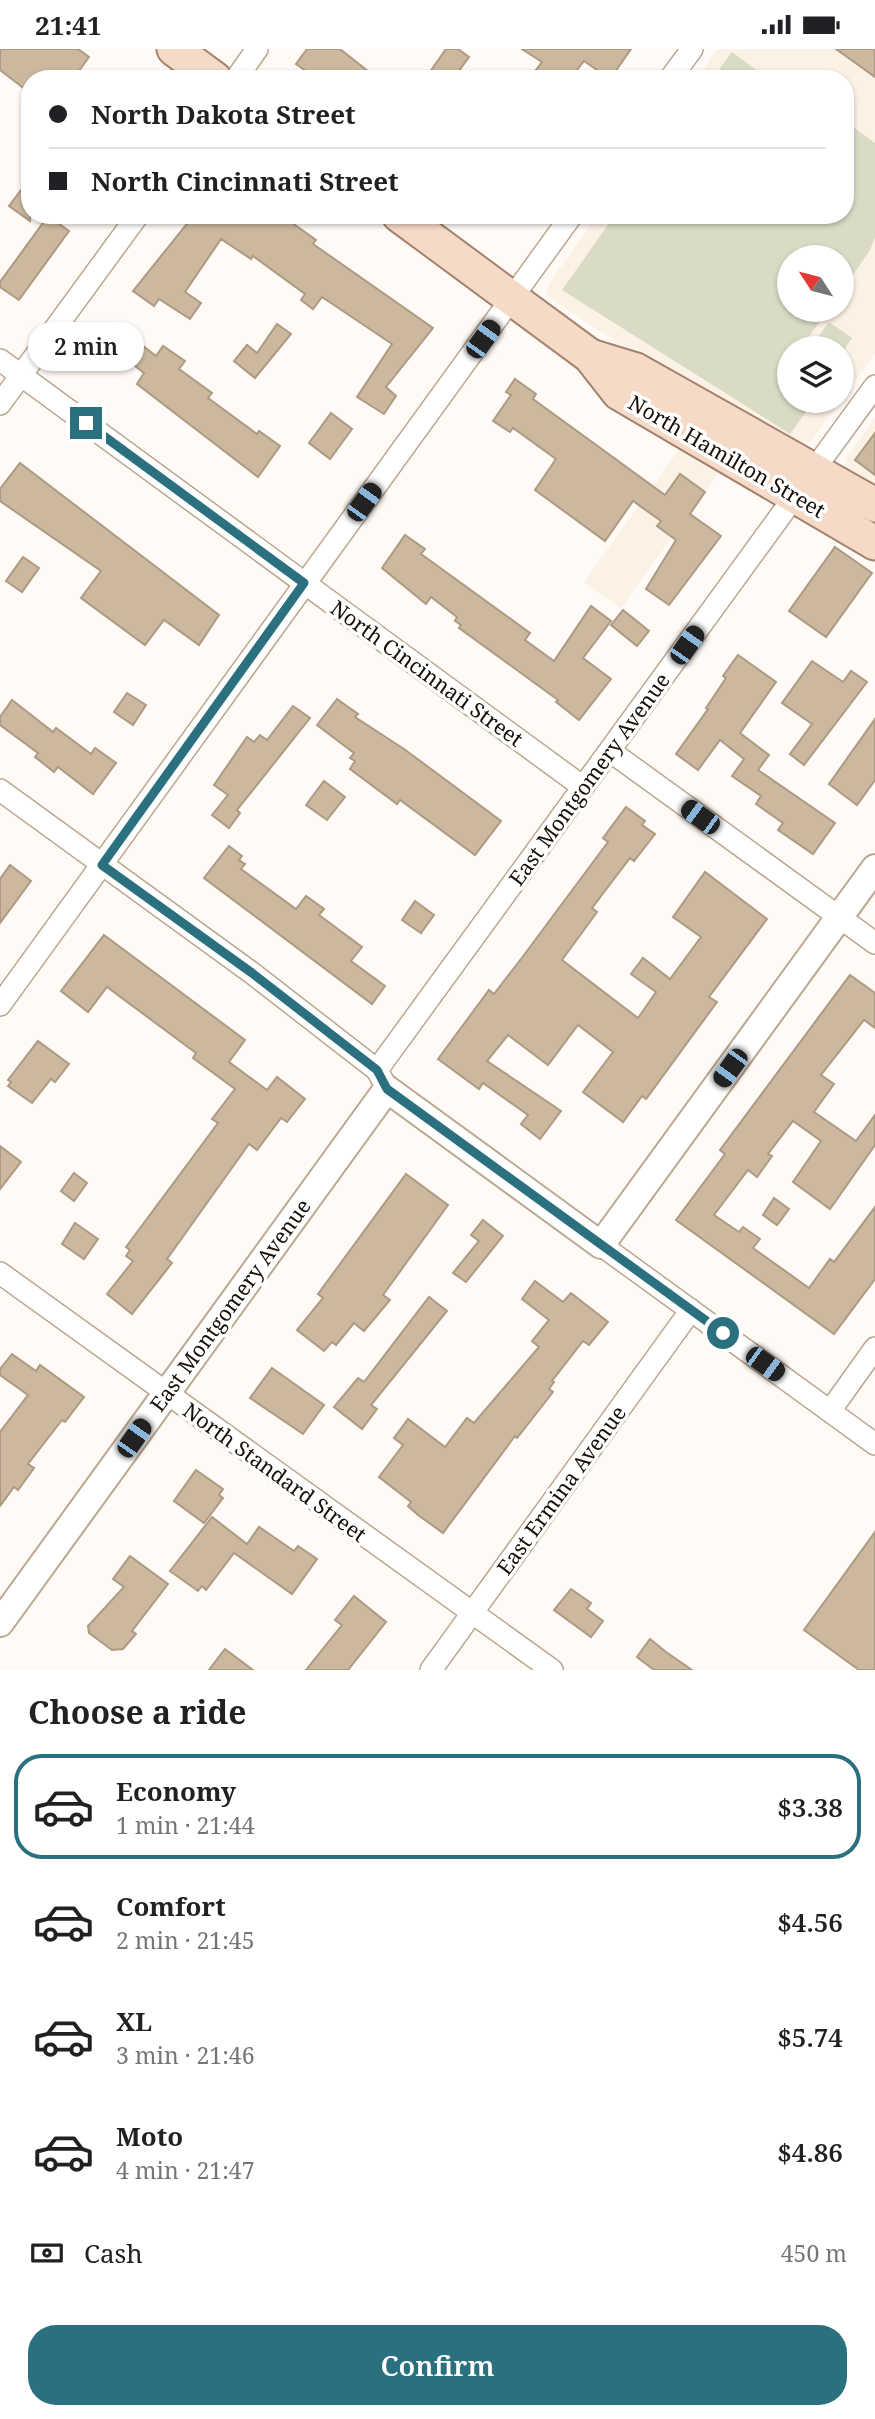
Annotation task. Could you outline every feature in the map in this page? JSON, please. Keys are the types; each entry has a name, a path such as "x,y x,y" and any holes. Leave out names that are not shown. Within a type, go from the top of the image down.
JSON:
{"main road":[{"path":"174,49 203,70"},
{"name":"North Hamilton Street","path":"412,224 590,356 619,393 875,543"},
{"name":"North Hamilton Street","path":"590,356 636,370 875,505"}],"street":[{"path":"242,70 257,49"},
{"path":"677,70 692,49"},
{"path":"0,404 131,224"},
{"path":"0,1006 566,224"},
{"name":"North Cincinnati Street","path":"0,360 583,787"},
{"name":"East Montgomery Avenue","path":"0,1623 166,1394 583,787 875,386"},
{"path":"610,751 875,943"},
{"path":"0,790 252,973 382,1079 601,1245 875,1444"},
{"path":"601,1245 875,868"},
{"name":"North Standard Street","path":"0,1273 552,1670"},
{"name":"East Ermina Avenue","path":"431,1670 691,1310"},
{"path":"830,1411 875,1348"}],"shaded area":[{"path":"718,49 875,49 875,354 854,383 854,336 777,336 777,413 832,413 812,440 797,446 651,365 550,298 546,292 552,279 592,224 854,224 854,70 703,70"},
{"path":"875,418 875,493 846,470 845,464 847,457"},
{"path":"681,447 720,471 621,608 584,582"}],"green space":[{"path":"732,52 756,70 719,70"},
{"path":"854,128 875,143 875,237 870,250 854,273 854,245 777,245 777,322 819,322 810,336 777,336 777,413 805,413 790,434 562,290 609,224 854,224"},
{"path":"829,322 849,336 819,336"}],"building":[{"path":"0,49 78,49 89,57 80,70 21,70 21,86 0,70"},
{"path":"307,49 340,49 367,70 304,70 296,64"},
{"path":"446,49 458,49 469,57 460,70 431,70"},
{"path":"522,49 631,49 616,70 597,70 584,61 577,70 536,70 542,62"},
{"path":"836,49 875,49 875,77"},
{"path":"21,190 21,215 9,206"},
{"path":"42,224 59,224 69,231 19,300 0,287 0,282"},
{"path":"187,224 294,224 316,240 313,244 433,328 386,387 396,396 384,414 357,397 392,344 322,297 313,309 301,300 305,294 253,256 251,259 221,239 185,292 201,303 190,319 159,299 154,306 133,291"},
{"path":"277,324 291,334 255,378 234,361 247,345 257,353"},
{"path":"120,328 156,356 163,346 185,361 179,369 212,393 208,398 257,434 259,431 280,446 258,477 137,384 144,373 107,344"},
{"path":"515,379 536,394 533,399 665,495 680,474 705,492 690,514 721,536 669,605 646,589 676,540 657,526 661,521 633,501 605,541 535,490 556,459 513,428 510,432 493,421 511,395 506,392"},
{"path":"331,413 352,429 330,459 309,443"},
{"path":"875,433 875,475 855,460"},
{"path":"20,463 219,615 199,645 164,620 145,645 81,598 101,571 0,501 0,489"},
{"path":"405,535 425,549 421,554 530,633 525,640 554,661 591,606 611,621 583,658 611,679 579,720 556,702 558,700 459,628 461,625 455,621 457,617 431,597 426,604 382,568"},
{"path":"835,547 872,573 826,637 789,611"},
{"path":"23,557 39,568 22,592 6,581"},
{"path":"623,610 649,631 637,646 611,625"},
{"path":"738,655 776,682 740,733 769,755 758,770 835,823 813,854 778,830 783,823 756,804 761,796 732,776 744,759 720,740 698,770 676,754 708,709 706,708 726,678 723,676"},
{"path":"812,661 843,682 851,671 867,682 804,765 790,754 812,724 782,703"},
{"path":"127,693 146,705 133,725 114,712"},
{"path":"337,699 358,714 355,717 404,749 501,821 475,855 400,800 397,804 350,769 355,761 350,758 354,753 317,725"},
{"path":"12,700 53,732 56,728 91,754 95,748 116,763 93,794 58,767 54,772 35,757 38,753 0,725 0,717"},
{"path":"293,706 310,718 237,810 240,813 229,828 212,815 228,795 214,785 247,737 254,742 260,735 267,740"},
{"path":"875,719 875,780 857,805 829,784"},
{"path":"324,781 345,797 327,820 306,805"},
{"path":"626,807 645,821 642,825 655,834 634,861 630,858 592,908 597,912 562,960 638,1018 656,992 631,974 643,958 670,979 701,937 673,917 705,872 767,919 709,997 717,1002 646,1099 642,1096 623,1122 583,1092 613,1052 578,1025 548,1065 508,1035 487,1061 561,1111 540,1139 521,1124 528,1115 483,1083 479,1089 438,1059 489,990 494,994 524,955 608,842 603,838"},
{"path":"229,846 242,856 239,860 245,864 241,869 296,909 306,896 324,909 319,915 362,947 351,961 385,986 372,1004 204,878"},
{"path":"10,865 31,881 0,923 0,879"},
{"path":"415,901 434,915 421,933 402,920"},
{"path":"104,935 245,1040 229,1062 267,1090 277,1077 305,1099 287,1122 281,1118 257,1150 249,1144 167,1259 172,1263 132,1314 107,1294 133,1261 126,1256 130,1250 126,1247 218,1123 212,1119 235,1089 193,1058 196,1053 107,987 88,1012 61,991"},
{"path":"850,975 875,993 875,1028 864,1020 821,1075 834,1084 814,1112 856,1141 875,1115 875,1145 830,1209 793,1182 821,1141 793,1121 768,1154 772,1156 757,1177 748,1170 714,1215 739,1232 743,1227 760,1239 753,1248 809,1288 830,1259 834,1262 875,1207 875,1279 834,1334 676,1220 725,1154 720,1150"},
{"path":"38,1041 69,1064 55,1082 51,1079 32,1103 8,1086 11,1082 8,1080"},
{"path":"0,1146 21,1162 0,1189"},
{"path":"74,1173 87,1183 74,1201 61,1191"},
{"path":"406,1174 448,1205 383,1295 390,1300 364,1331 354,1323 336,1345 332,1342 324,1351 297,1330 323,1298 318,1294"},
{"path":"774,1198 789,1209 777,1225 763,1215"},
{"path":"483,1220 503,1236 466,1282 453,1273 479,1241 471,1235"},
{"path":"75,1223 98,1239 84,1259 62,1244"},
{"path":"535,1281 563,1302 571,1293 608,1322 589,1345 583,1341 552,1381 554,1382 549,1389 553,1392 517,1438 515,1436 443,1533 418,1515 408,1506 411,1502 379,1477 403,1445 394,1438 408,1419 445,1447 467,1418 474,1423 539,1347 532,1341 549,1320 522,1299"},
{"path":"429,1297 447,1311 371,1405 377,1409 362,1429 334,1407 358,1378 364,1382"},
{"path":"12,1354 36,1371 40,1365 84,1397 65,1422 62,1420 28,1464 34,1468 18,1490 14,1487 0,1506 0,1432 28,1395 0,1375 0,1369"},
{"path":"272,1368 324,1405 303,1434 250,1398"},
{"path":"196,1470 223,1489 219,1495 223,1498 204,1523 174,1501"},
{"path":"212,1517 247,1544 259,1527 294,1551 298,1546 317,1559 292,1594 234,1553 206,1590 202,1586 198,1591 170,1571"},
{"path":"875,1532 875,1670 859,1670 804,1630"},
{"path":"130,1556 168,1584 132,1631 136,1634 123,1649 112,1650 89,1633 88,1626 124,1587 113,1579"},
{"path":"571,1589 591,1603 587,1609 603,1621 591,1637 554,1610"},
{"path":"354,1596 386,1622 348,1670 306,1670 342,1625 335,1620"},
{"path":"650,1639 692,1670 654,1670 637,1657"},
{"path":"225,1649 253,1670 209,1670"}],"route":[{"path":"86,423 304,583 102,865 252,973 377,1070 387,1089 723,1333"}]}
